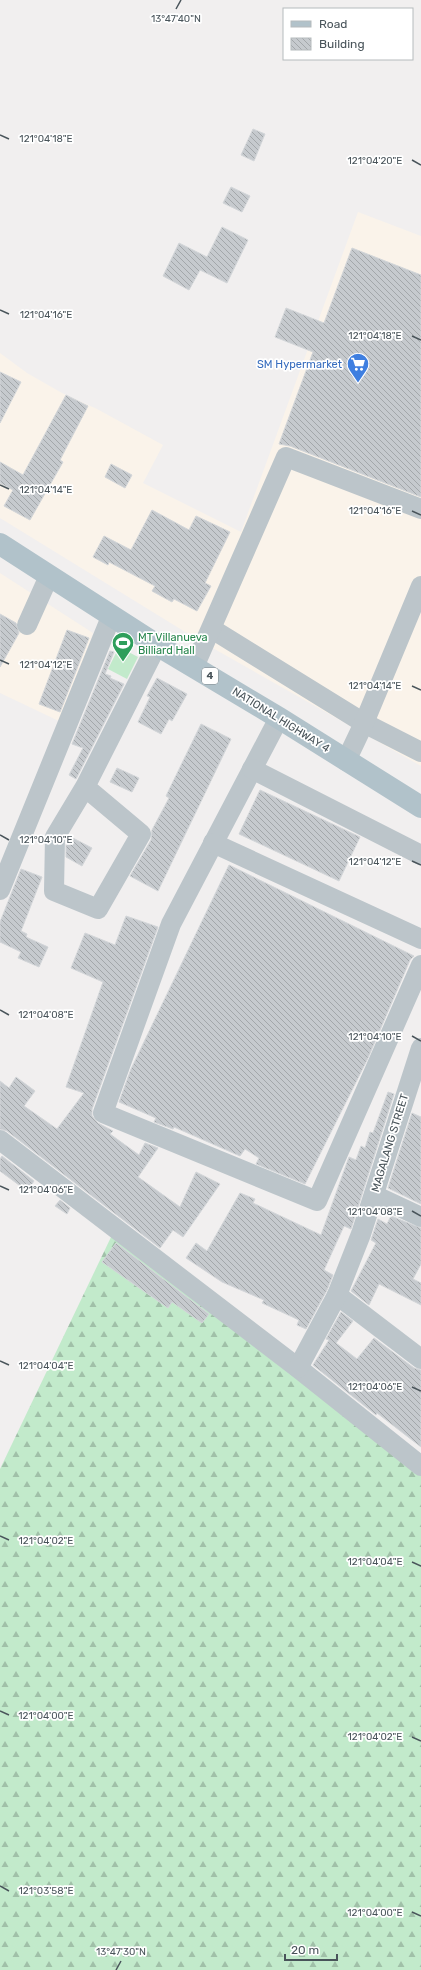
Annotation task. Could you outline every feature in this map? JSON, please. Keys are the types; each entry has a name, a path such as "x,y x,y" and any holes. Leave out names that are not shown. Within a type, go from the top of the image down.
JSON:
{"main road":[{"name":"NATIONAL HIGHWAY 4","path":"0,544 157,646 279,718 421,807"}],"street":[{"path":"194,667 286,458 421,509"},
{"path":"27,625 49,576"},
{"path":"346,761 364,723 421,586"},
{"path":"0,890 111,617"},
{"path":"212,629 364,723 421,752"},
{"path":"85,787 141,834 98,909 54,891 55,837 85,787 157,646"},
{"path":"279,718 171,924 103,1113 317,1201 421,965"},
{"path":"252,768 421,855"},
{"path":"213,843 421,938"},
{"name":"MAGALANG STREET","path":"298,1368 337,1295 361,1234 374,1194 415,1086 421,1048"},
{"path":"0,1140 298,1368 421,1466"},
{"path":"374,1194 421,1217"},
{"path":"337,1295 421,1359"}],"shaded area":[{"name":"SM Hypermarket","path":"358,212 421,236 421,766 195,638 0,518 0,353 27,373 62,393 97,409 163,445 143,483 241,532"},
{"path":"0,573 93,633 61,722 0,693"}],"green space":[{"name":"MT Villanueva Billiard Hall","path":"119,647 138,657 127,679 108,669"},
{"path":"112,1235 421,1474 421,1970 0,1970 0,1469"}],"building":[{"path":"253,129 265,134 254,161 241,155"},
{"path":"231,187 250,196 242,212 223,203"},
{"path":"222,227 248,240 227,283 200,270 189,290 163,276 179,243 207,257"},
{"path":"352,248 421,275 421,497 290,446 279,444 313,352 275,337 286,308 324,323"},
{"path":"0,372 21,382 0,423"},
{"path":"66,395 88,406 60,460 63,462 30,520 4,506 13,490 0,483 0,462 23,475"},
{"path":"111,464 132,475 125,488 105,477"},
{"path":"152,510 189,530 196,516 230,532 205,583 211,586 197,611 174,599 172,602 152,591 155,586 109,562 108,565 93,557 104,536 131,550"},
{"path":"0,614 16,623 19,633 0,667"},
{"path":"67,630 89,638 60,712 39,704"},
{"path":"110,651 114,652 105,674 111,676 110,678 124,684 76,779 69,775 83,748 72,744"},
{"path":"157,678 187,694 172,721 169,719 161,734 138,722 150,697 147,696"},
{"path":"201,724 231,739 158,891 130,876 151,840 152,830 169,798 166,796"},
{"path":"117,768 139,778 132,792 110,782"},
{"path":"260,790 360,837 339,881 239,834"},
{"path":"71,837 92,848 82,866 66,857 66,845"},
{"path":"229,865 414,956 410,960 368,1058 305,1184 256,1164 259,1158 245,1149 240,1156 174,1127 173,1129 154,1122 156,1118 119,1102 131,1069"},
{"path":"21,869 42,877 21,931 27,934 26,937 48,947 39,967 18,958 21,952 0,942 0,922"},
{"path":"126,916 158,927 92,1109 92,1116 98,1123 113,1131 110,1134 139,1155 145,1143 158,1148 138,1177 180,1207 196,1172 220,1184 183,1237 173,1230 160,1248 7,1131 0,1129 0,1081 9,1088 16,1077 35,1091 24,1106 57,1129 84,1093 66,1087 103,982 71,968 85,933 115,945"},
{"path":"388,1092 394,1094 351,1229 344,1226 324,1270 333,1275 327,1290 306,1329 297,1325 299,1320 262,1303 264,1300 222,1282 186,1258 196,1243 207,1251 240,1193 255,1199 253,1203 321,1235 349,1157 356,1160 361,1146 365,1148 370,1132 373,1133"},
{"path":"412,1113 421,1117 421,1204 388,1188"},
{"path":"2,1156 34,1181 27,1191 0,1171 0,1159"},
{"path":"60,1200 70,1208 67,1214 55,1206"},
{"path":"391,1216 421,1228 421,1264 413,1279 421,1283 421,1305 379,1284 369,1305 351,1291 376,1243 371,1240 378,1219 387,1224"},
{"path":"116,1243 209,1314 202,1323 172,1302 168,1308 102,1262"},
{"path":"341,1312 353,1321 336,1343 357,1359 374,1338 414,1368 421,1370 421,1447 377,1413 376,1415 313,1365 329,1340 326,1339"}],"place":[{"name":"SM Hypermarket","path":"358,384"},
{"name":"MT Villanueva Billiard Hall","path":"123,662"}]}
